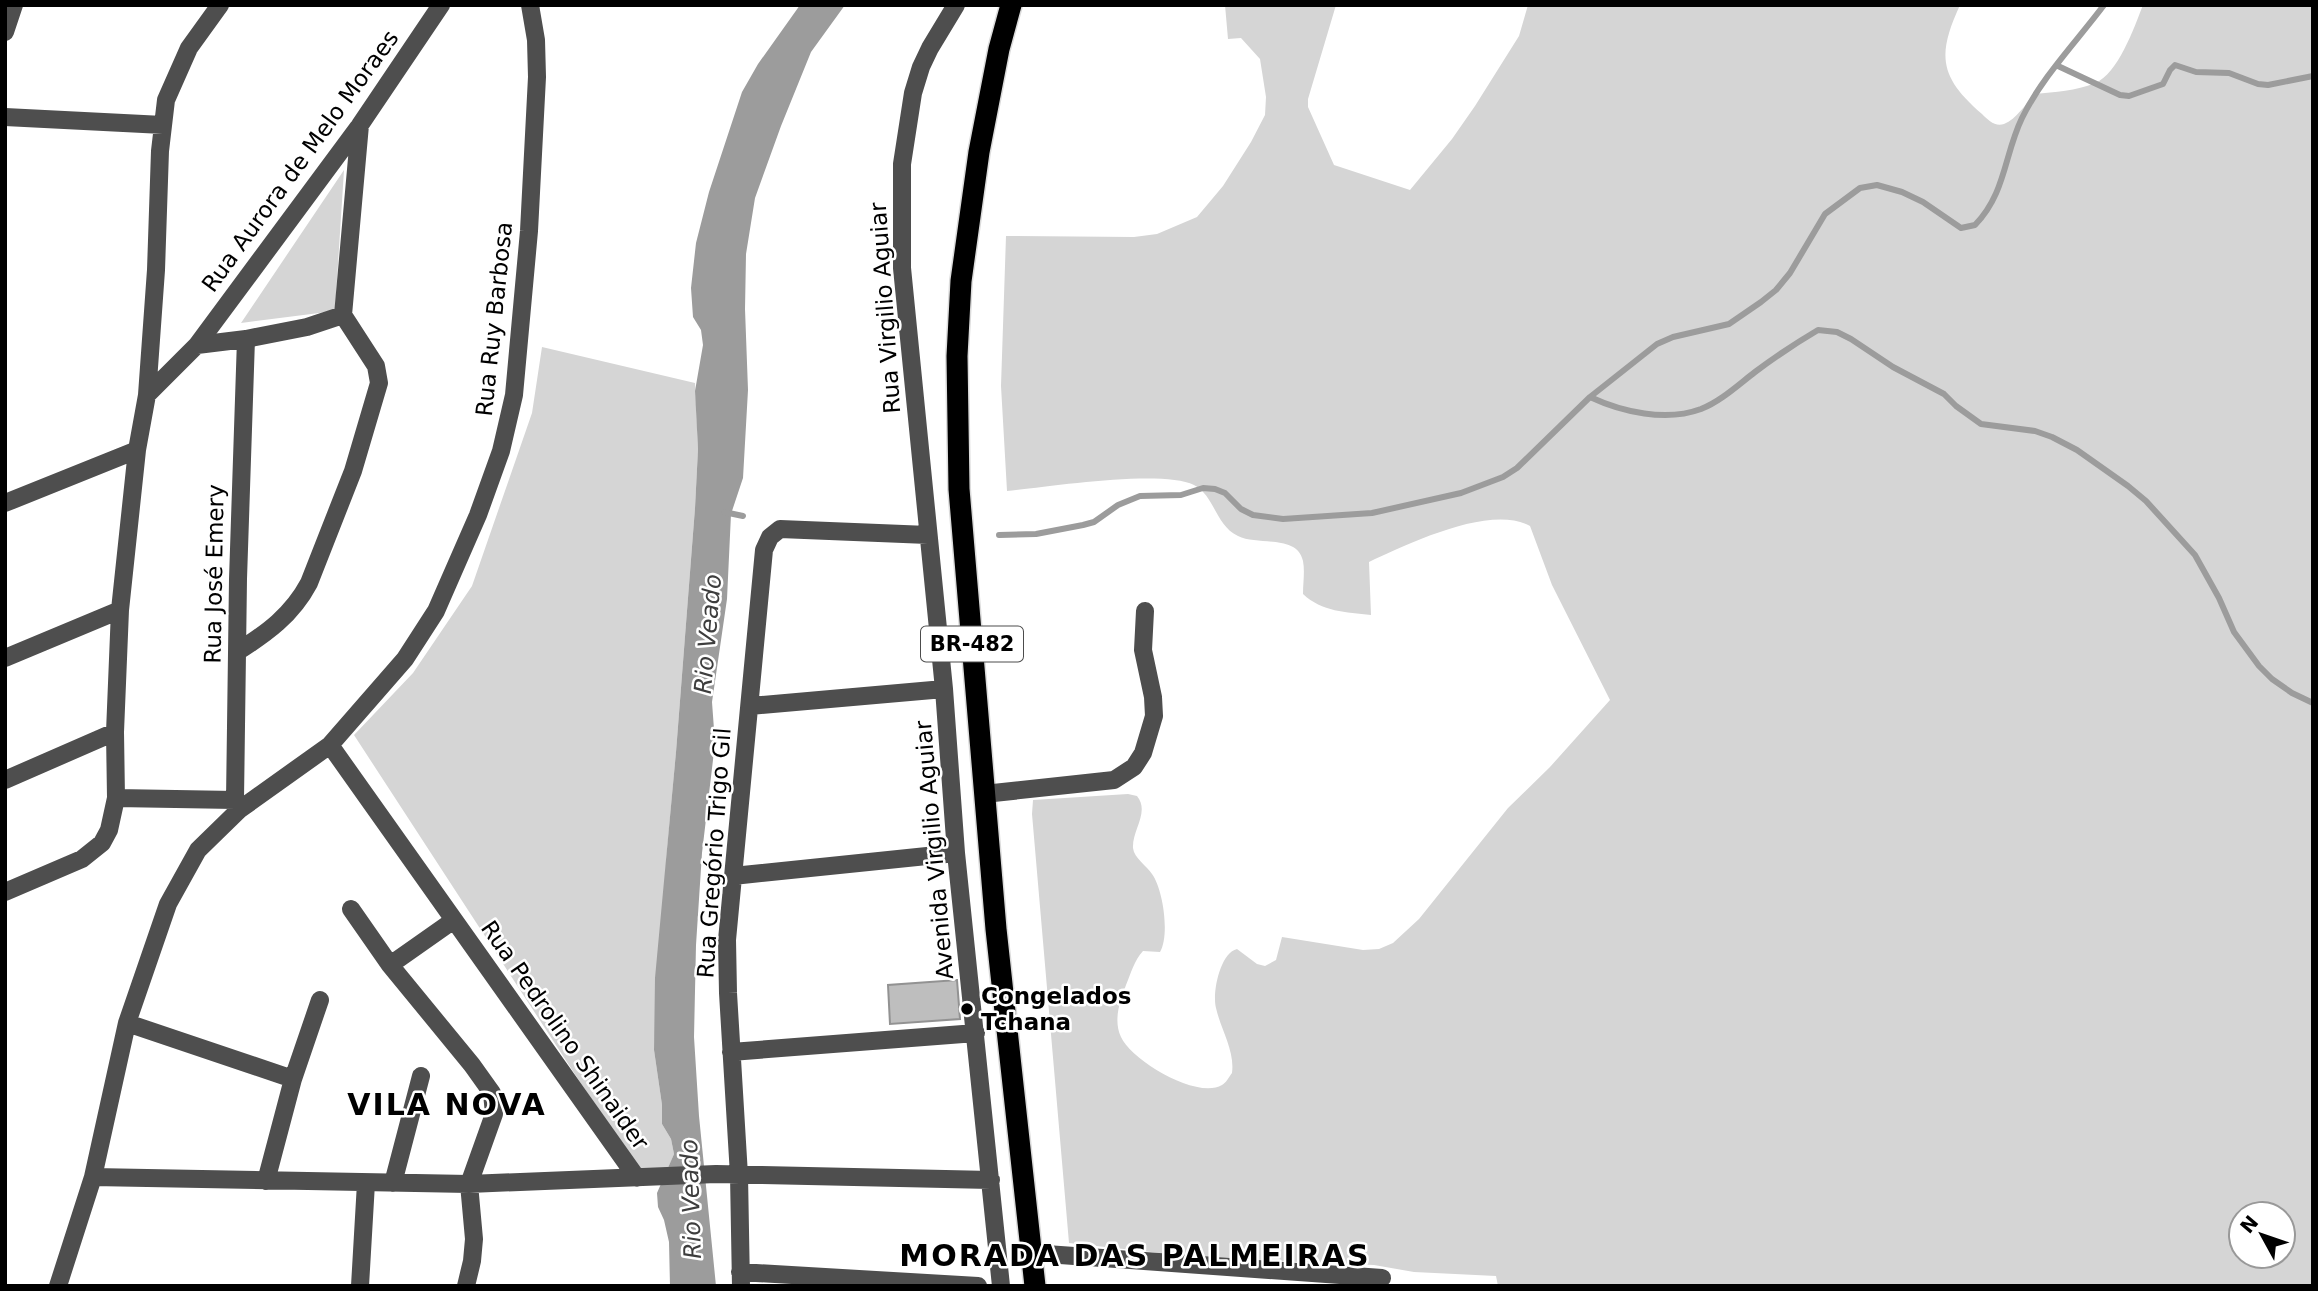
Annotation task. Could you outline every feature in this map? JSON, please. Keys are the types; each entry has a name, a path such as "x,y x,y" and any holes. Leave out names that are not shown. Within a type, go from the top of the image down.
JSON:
{"highway":[{"name":"BR-482","path":"1011,5 997,61 969,216 961,281 957,356 958,489 984,794 1035,1286"}],"street":[{"path":"5,32 14,5"},
{"path":"5,892 82,859 102,843 109,830 116,798 120,610 137,450 148,395 166,100 190,48 220,5"},
{"name":"Rua Aurora de Melo Moraes","path":"148,395 197,345 360,125 442,5"},
{"name":"Rua Ruy Barbosa","path":"58,1286 93,1177 127,1023 168,904 198,850 237,805 330,745 405,659 436,611 473,527 501,451 514,395 529,231 537,77 536,40 530,5"},
{"name":"Rua Virgilio Aguiar","path":"928,536 902,268 902,164 906,130 921,67 956,5"},
{"path":"5,117 163,125"},
{"path":"237,652 280,622 301,598 309,583 353,471 379,383 379,373 343,316 360,125"},
{"path":"197,345 307,327 343,316"},
{"name":"Rua José Emery","path":"237,805 237,652 246,339"},
{"path":"5,503 137,450"},
{"name":"Rua Gregório Trigo Gil","path":"741,1279 739,1175 727,940 764,550 770,537 780,529 928,536"},
{"name":"Avenida Virgilio Aguiar","path":"928,536 944,689 956,853 1001,1286"},
{"path":"5,658 120,610"},
{"path":"984,794 1114,780 1134,767 1143,753 1154,716 1153,697 1143,650 1145,611"},
{"path":"750,706 944,689"},
{"path":"5,780 116,732"},
{"name":"Rua Pedrolino Shinaider","path":"330,745 638,1178"},
{"path":"116,798 237,805"},
{"path":"733,876 956,853"},
{"path":"351,909 390,965 492,1093 494,1114 469,1184 474,1239 466,1286"},
{"name":"Rua Pedrolino Shinaider","path":"390,965 454,920"},
{"path":"266,1181 293,1079 320,1000"},
{"path":"127,1023 293,1079"},
{"path":"731,1052 976,1033"},
{"path":"393,1183 421,1076"},
{"path":"93,1177 469,1184 716,1174 991,1180"},
{"path":"360,1286 366,1183"},
{"path":"1032,1253 1382,1278"},
{"path":"741,1279 978,1286"}],"shaded area":[{"path":"1225,5 1336,5 1308,99 1308,107 1334,165 1410,190 1475,106 1519,36 1528,5 1960,5 1946,52 1950,76 1968,101 1989,121 2001,125 2009,122 2035,94 2080,88 2103,78 2118,60 2143,5 2313,5 2313,1286 1498,1286 1496,1276 1414,1272 1374,1265 1206,1258 1069,1243 1032,814 1033,800 1128,794 1137,796 1141,802 1141,815 1133,848 1138,859 1156,881 1164,912 1165,935 1160,952 1143,951 1135,963 1120,1004 1117,1017 1119,1031 1127,1046 1151,1066 1182,1082 1211,1088 1223,1084 1232,1073 1230,1049 1215,1001 1219,974 1231,952 1237,949 1257,964 1265,966 1276,960 1282,937 1363,950 1379,949 1393,943 1419,919 1508,808 1550,767 1610,700 1552,585 1530,526 1513,520 1493,520 1449,529 1369,562 1371,615 1335,610 1310,600 1303,594 1303,561 1293,547 1246,539 1230,531 1206,496 1194,485 1178,480 1131,479 1007,491 1001,386 1006,236 1134,237 1157,234 1197,217 1223,186 1265,115 1266,97 1260,59 1241,38 1228,39"},
{"path":"344,170 335,311 241,323"},
{"path":"542,347 695,383 698,449 695,508 667,850 654,1050 662,1124 671,1139 674,1154 663,1180 648,1180 580,1082 354,735 413,673 472,586 532,413"}],"water":[{"name":"Rio Veado","path":"800,5 845,5 811,52 781,126 755,198 746,254 748,390 743,478 731,514 727,599 712,702 715,743 702,853 696,945 694,1037 716,1286 670,1286 669,1242 658,1207 657,1193 674,1154 671,1139 662,1124 654,1050 655,978 695,508 698,449 695,391 703,345 701,330 693,317 691,288 696,243 709,192 742,92 758,64"}],"building":[{"path":"957,980 960,1019 890,1024 888,985"}],"waterway":[{"path":"999,535 1036,534 1083,525 1094,522 1118,505 1140,496 1181,495 1203,488 1225,493 1241,509 1253,515 1283,519 1372,513 1461,493 1503,477 1517,468 1590,397 1657,344 1673,337 1729,324 1776,290 1790,273 1825,214 1860,188 1877,185 1902,192 1923,202 1961,228 1975,225 1999,187 2016,132 2030,103 2104,5"},
{"path":"2058,66 2120,95 2129,96 2163,84 2175,65 2196,72 2229,73 2268,85 2313,76"},
{"path":"1590,397 1644,414 1687,413 1715,402 1818,330 1837,332 1893,367 1944,394 1981,424 2035,431 2052,437 2077,450 2128,486 2146,501 2195,555 2234,632 2259,666 2292,693 2313,703"},
{"path":"724,512 743,516"}],"place":[{"name":"Congelados Tchana","path":"967,1009"}],"district":[{"name":"VILA NOVA","path":"447,1105"},
{"name":"MORADA DAS PALMEIRAS","path":"1135,1256"}]}
